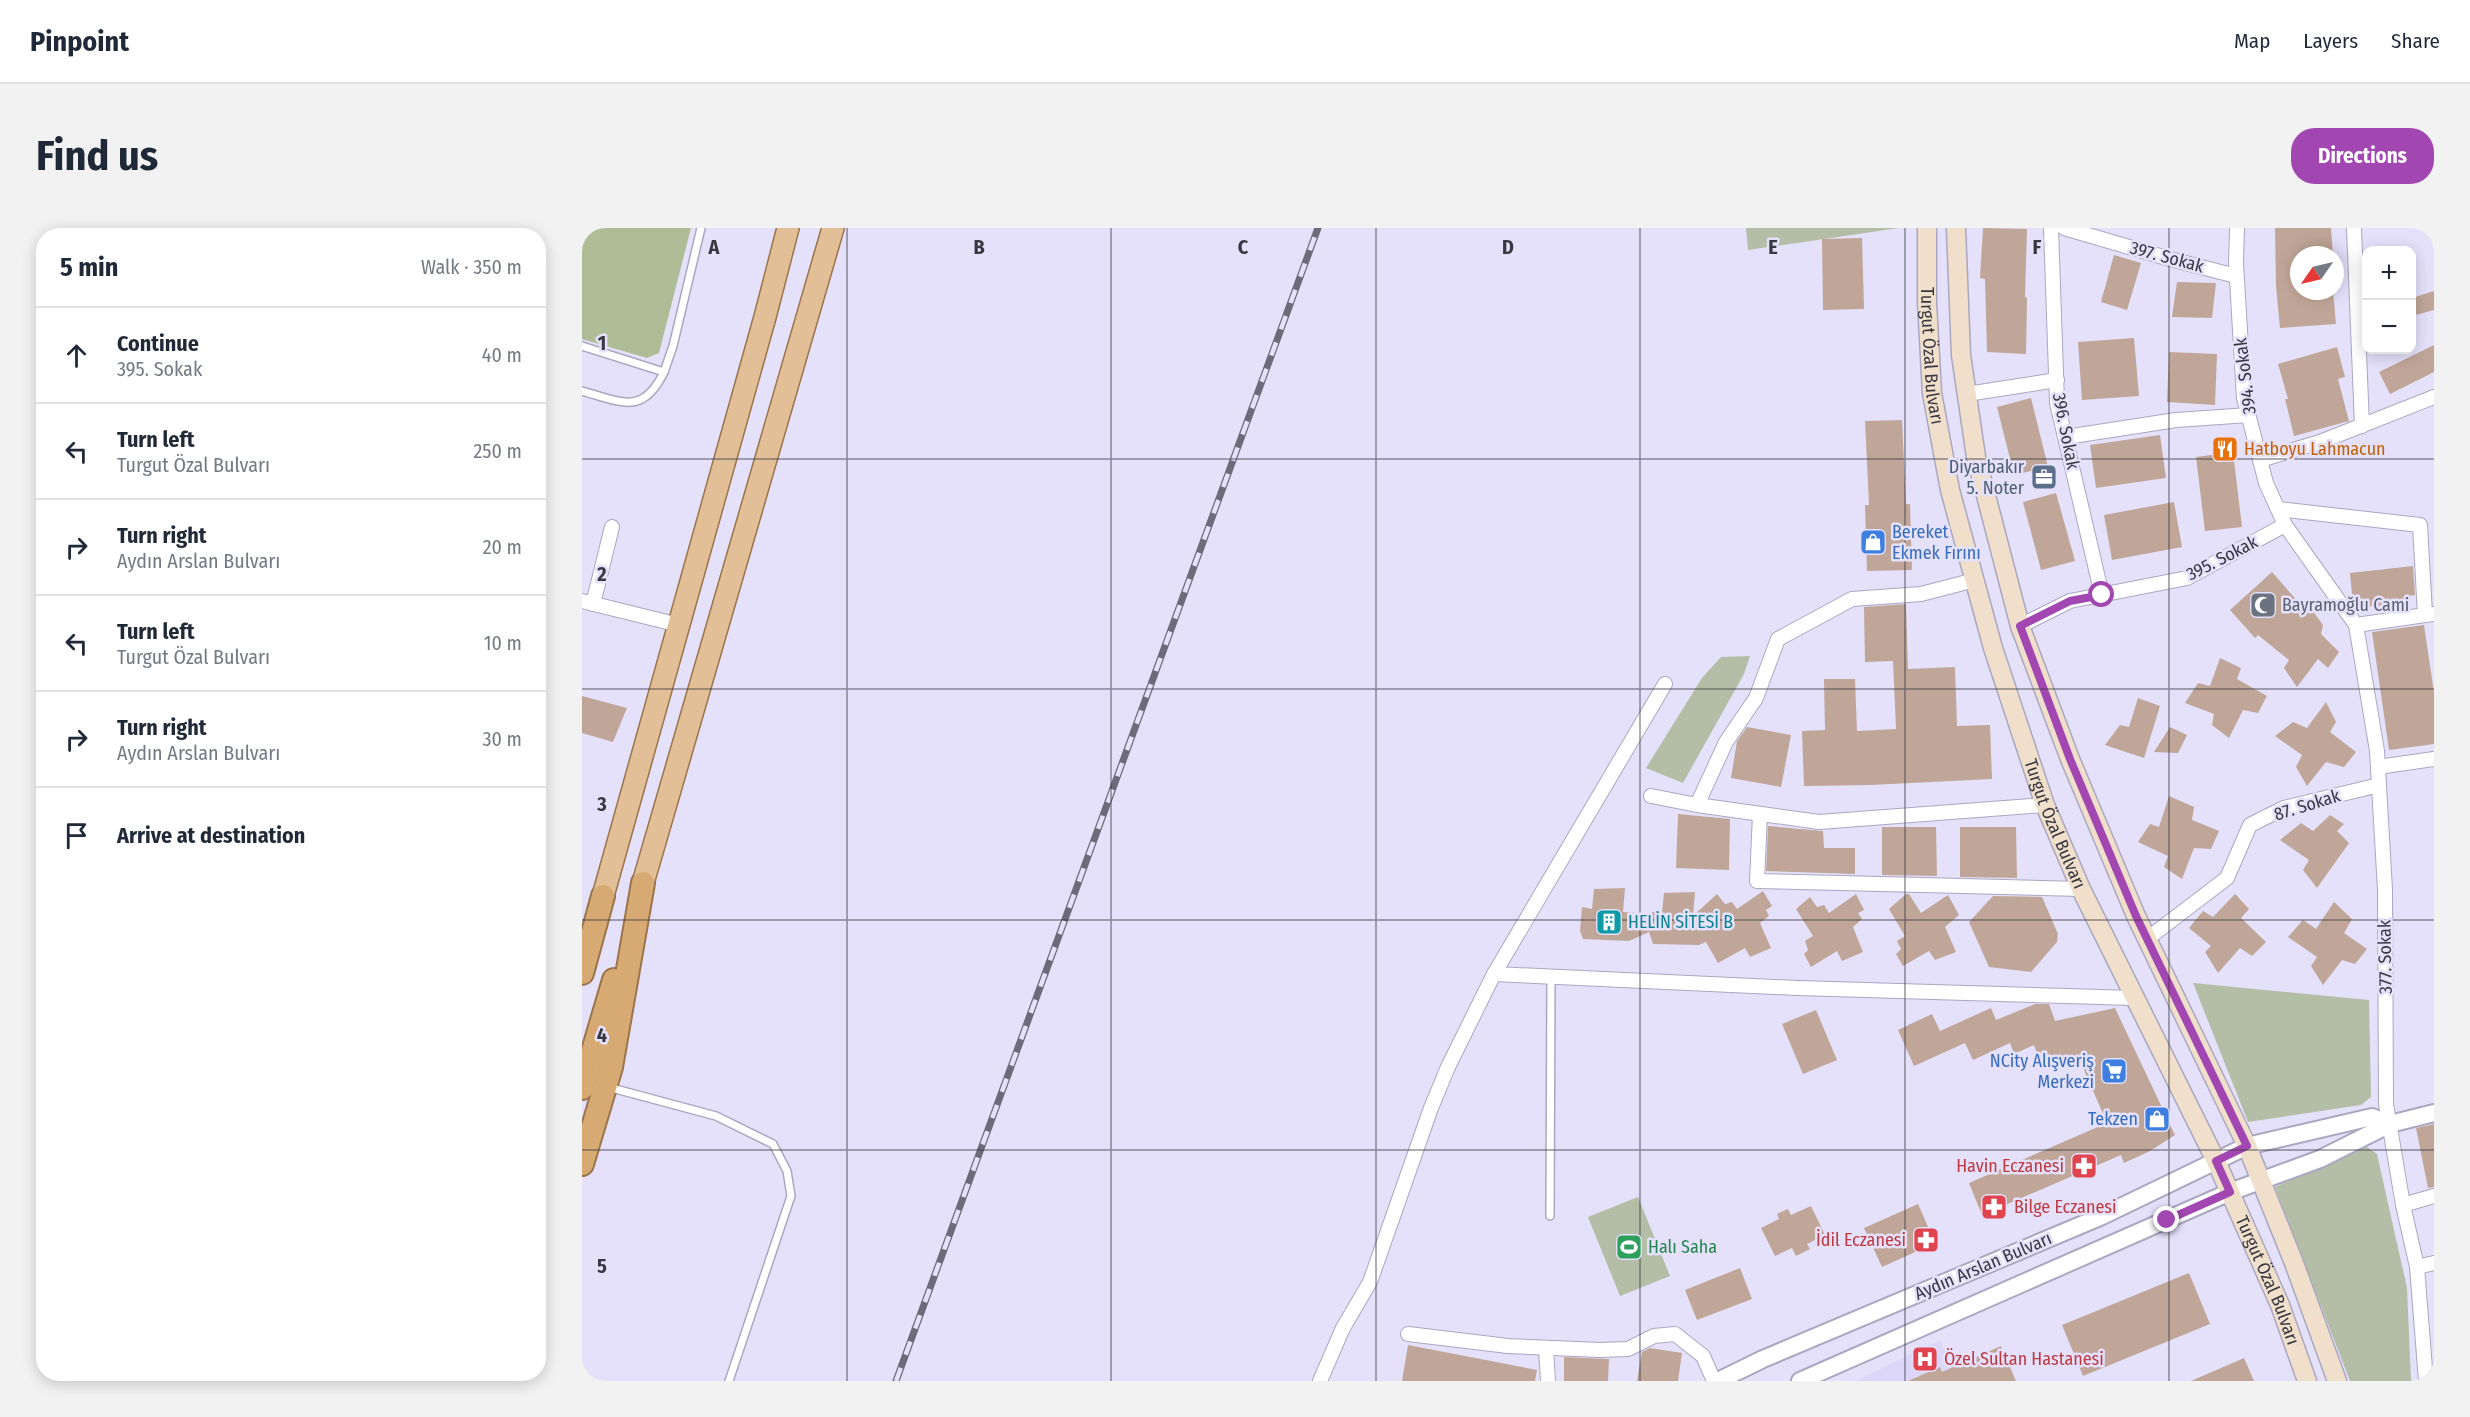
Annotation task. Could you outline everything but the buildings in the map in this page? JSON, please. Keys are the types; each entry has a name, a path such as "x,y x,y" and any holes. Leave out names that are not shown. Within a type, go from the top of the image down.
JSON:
{"highway":[{"path":"582,1164 611,1067 643,883"},
{"path":"582,1088 643,883"},
{"path":"582,932 603,896"},
{"path":"582,973 603,896"}],"main road":[{"path":"603,896 788,228"},
{"path":"643,883 833,228"},
{"name":"Turgut Özal Bulvarı","path":"1927,228 1927,303 1932,393 1950,490 1993,648 2045,805 2081,889 2216,1161 2280,1305 2307,1381"},
{"name":"Turgut Özal Bulvarı","path":"1956,228 1961,355 1976,458 2020,626 2070,759 2147,939 2247,1146 2294,1263 2337,1381"}],"street":[{"name":"396. Sokak","path":"2051,228 2057,404 2102,595"},
{"name":"397. Sokak","path":"2064,228 2236,276"},
{"name":"394. Sokak","path":"2237,228 2236,276 2244,399 2266,483 2285,525 2301,550"},
{"path":"2354,228 2362,426"},
{"path":"1967,394 2056,381"},
{"path":"2260,460 2320,442 2434,397"},
{"path":"2066,437 2176,420 2249,415"},
{"path":"2278,509 2420,525 2430,614 2356,626"},
{"name":"395. Sokak","path":"2020,626 2070,601 2187,578 2285,525"},
{"path":"612,527 588,603 679,625"},
{"name":"377. Sokak","path":"2301,550 2356,626 2378,767 2385,890 2386,1104 2403,1205 2428,1319 2429,1375"},
{"path":"1697,806 1726,742 1756,698 1778,639 1852,599 1921,594 1975,580"},
{"path":"1320,1381 1343,1328 1370,1282 1431,1108 1494,974 1665,684"},
{"path":"2378,767 2434,759"},
{"name":"87. Sokak","path":"2147,939 2227,878 2250,825 2284,808 2379,785"},
{"path":"1651,796 1697,806 1819,822 2045,805"},
{"path":"1760,814 1757,881 2081,889"},
{"path":"1494,974 1809,988 2134,998"},
{"path":"2390,1124 2434,1113"},
{"name":"Aydın Arslan Bulvarı","path":"1716,1381 1774,1354 2100,1217 2247,1146 2372,1117 2390,1124"},
{"name":"Aydın Arslan Bulvarı","path":"1805,1380 2230,1192 2320,1160 2390,1124"},
{"path":"2403,1205 2434,1196"},
{"path":"2416,1267 2434,1263"},
{"path":"1408,1334 1546,1349 1628,1349 1654,1336 1675,1334 1703,1356 1716,1381"},
{"path":"1546,1349 1548,1381"}],"lane":[{"path":"582,391 625,403 643,400 658,384 664,372 701,228"},
{"path":"582,346 664,372"},
{"path":"1550,1216 1551,977"},
{"path":"606,1086 716,1116 773,1144 787,1171 790,1196 729,1381"}],"shaded area":[{"name":"Özel Sultan Hastanesi","path":"1940,1340 1958,1381 1856,1381 1862,1378"}],"green space":[{"path":"582,228 691,228 659,353 647,358 582,339"},
{"path":"1746,228 1899,228 1748,250"},
{"path":"1750,656 1744,674 1683,783 1646,768 1702,678 1721,657"},
{"path":"2193,983 2369,1000 2371,1097 2361,1105 2248,1122"},
{"path":"2367,1147 2377,1154 2407,1288 2411,1381 2350,1381 2275,1187"},
{"name":"Halı Saha","path":"1638,1197 1670,1276 1620,1296 1588,1217"}],"railway":[{"path":"896,1381 1318,228"}],"place":[{"name":"Hatboyu Lahmacun","path":"2225,449"},
{"name":"Diyarbakır 5. Noter","path":"2044,477"},
{"name":"Bereket Ekmek Fırını","path":"1873,542"},
{"name":"Bayramoğlu Cami","path":"2263,605"},
{"name":"HELİN SİTESİ B","path":"1609,922"},
{"name":"NCity Alışveriş Merkezi","path":"2114,1071"},
{"name":"Tekzen","path":"2157,1119"},
{"name":"Havin Eczanesi","path":"2084,1166"},
{"name":"Bilge Eczanesi","path":"1994,1207"},
{"name":"İdil Eczanesi","path":"1926,1240"},
{"name":"Halı Saha","path":"1629,1247"},
{"name":"Özel Sultan Hastanesi","path":"1925,1359"}],"route":[{"path":"2102,595 2070,601 2020,626 2070,759 2136,916 2247,1146 2216,1161 2230,1192 2167,1220"}]}
